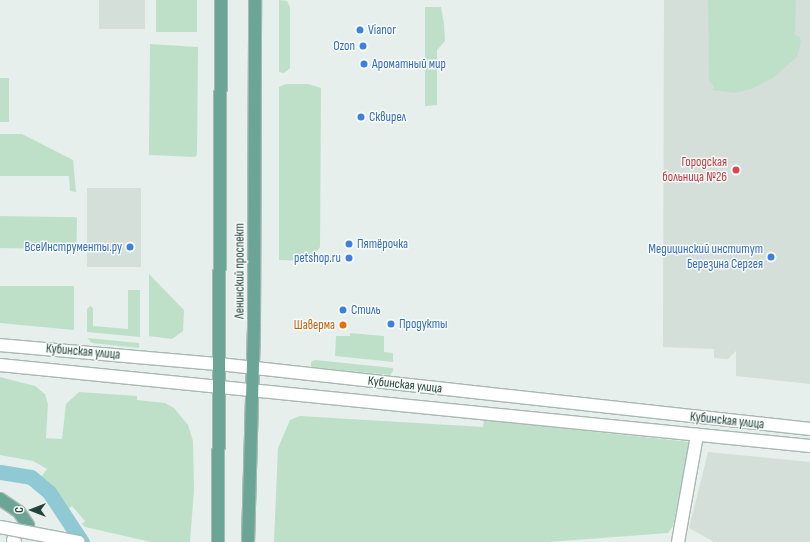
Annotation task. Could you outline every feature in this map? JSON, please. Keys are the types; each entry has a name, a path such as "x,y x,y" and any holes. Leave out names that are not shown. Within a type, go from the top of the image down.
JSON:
{"main road":[{"name":"Ленинский проспект","path":"218,542 221,0"},
{"name":"Ленинский проспект","path":"248,542 252,368 255,0"},
{"name":"Кубинская улица","path":"0,345 219,364 810,429"},
{"name":"Кубинская улица","path":"0,364 810,446"},
{"path":"678,542 697,435"},
{"path":"0,499 19,512 28,525"},
{"path":"0,527 80,542"}],"shaded area":[{"path":"99,0 145,0 145,29 99,29"},
{"name":"Городская больница №26","path":"664,0 810,0 810,384 736,376 736,351 728,359 714,358 714,349 663,347"},
{"path":"87,188 141,188 141,267 87,267"},
{"path":"708,452 810,462 810,542 714,542 689,528"}],"green space":[{"path":"156,0 197,0 197,32 156,32"},
{"path":"279,0 287,1 290,7 290,68 284,73 279,72"},
{"path":"708,0 796,0 795,35 800,37 801,43 797,57 773,78 751,89 735,93 712,90 714,87 709,81"},
{"path":"425,7 441,7 445,41 437,50 437,105 425,106"},
{"path":"150,44 198,47 197,155 195,157 149,155"},
{"path":"0,78 9,78 9,122 0,122"},
{"path":"286,84 308,84 321,88 320,247 310,261 279,260 279,87"},
{"path":"0,134 22,134 73,160 76,192 70,191 69,176 0,176"},
{"path":"0,216 77,217 76,249 0,248"},
{"path":"149,274 184,310 183,331 172,339 149,336"},
{"path":"0,286 74,286 74,330 0,323"},
{"path":"128,290 140,290 140,337 87,332 87,309 90,306 93,308 93,326 128,329"},
{"path":"350,333 384,336 384,352 393,353 393,362 335,356 336,336 350,336"},
{"path":"87,338 139,343 139,348 92,343"},
{"path":"315,360 393,368 393,371 390,375 311,367 311,362"},
{"path":"0,377 35,386 45,394 48,404 46,438 62,439 66,404 79,392 137,396 137,400 165,403 174,408 188,425 193,441 194,490 190,542 151,542 85,527 82,524 85,521 72,506 69,508 41,477 47,469 33,461 0,455"},
{"path":"300,416 483,427 484,420 690,442 673,526 668,533 548,542 274,542 278,448 290,420"}],"waterway":[{"path":"0,472 31,477 49,492 82,542"}],"place":[{"name":"Vianor","path":"360,30"},
{"name":"Ozon","path":"363,46"},
{"name":"Ароматный мир","path":"364,64"},
{"name":"Сквирел","path":"361,117"},
{"name":"Городская больница №26","path":"736,170"},
{"name":"Пятёрочка","path":"349,244"},
{"name":"ВсеИнструменты.ру","path":"130,247"},
{"name":"Медицинский институт Березина Сергея","path":"771,257"},
{"name":"petshop.ru","path":"349,258"},
{"name":"Стиль","path":"343,310"},
{"name":"Продукты","path":"391,324"},
{"name":"Шаверма","path":"343,325"}]}
